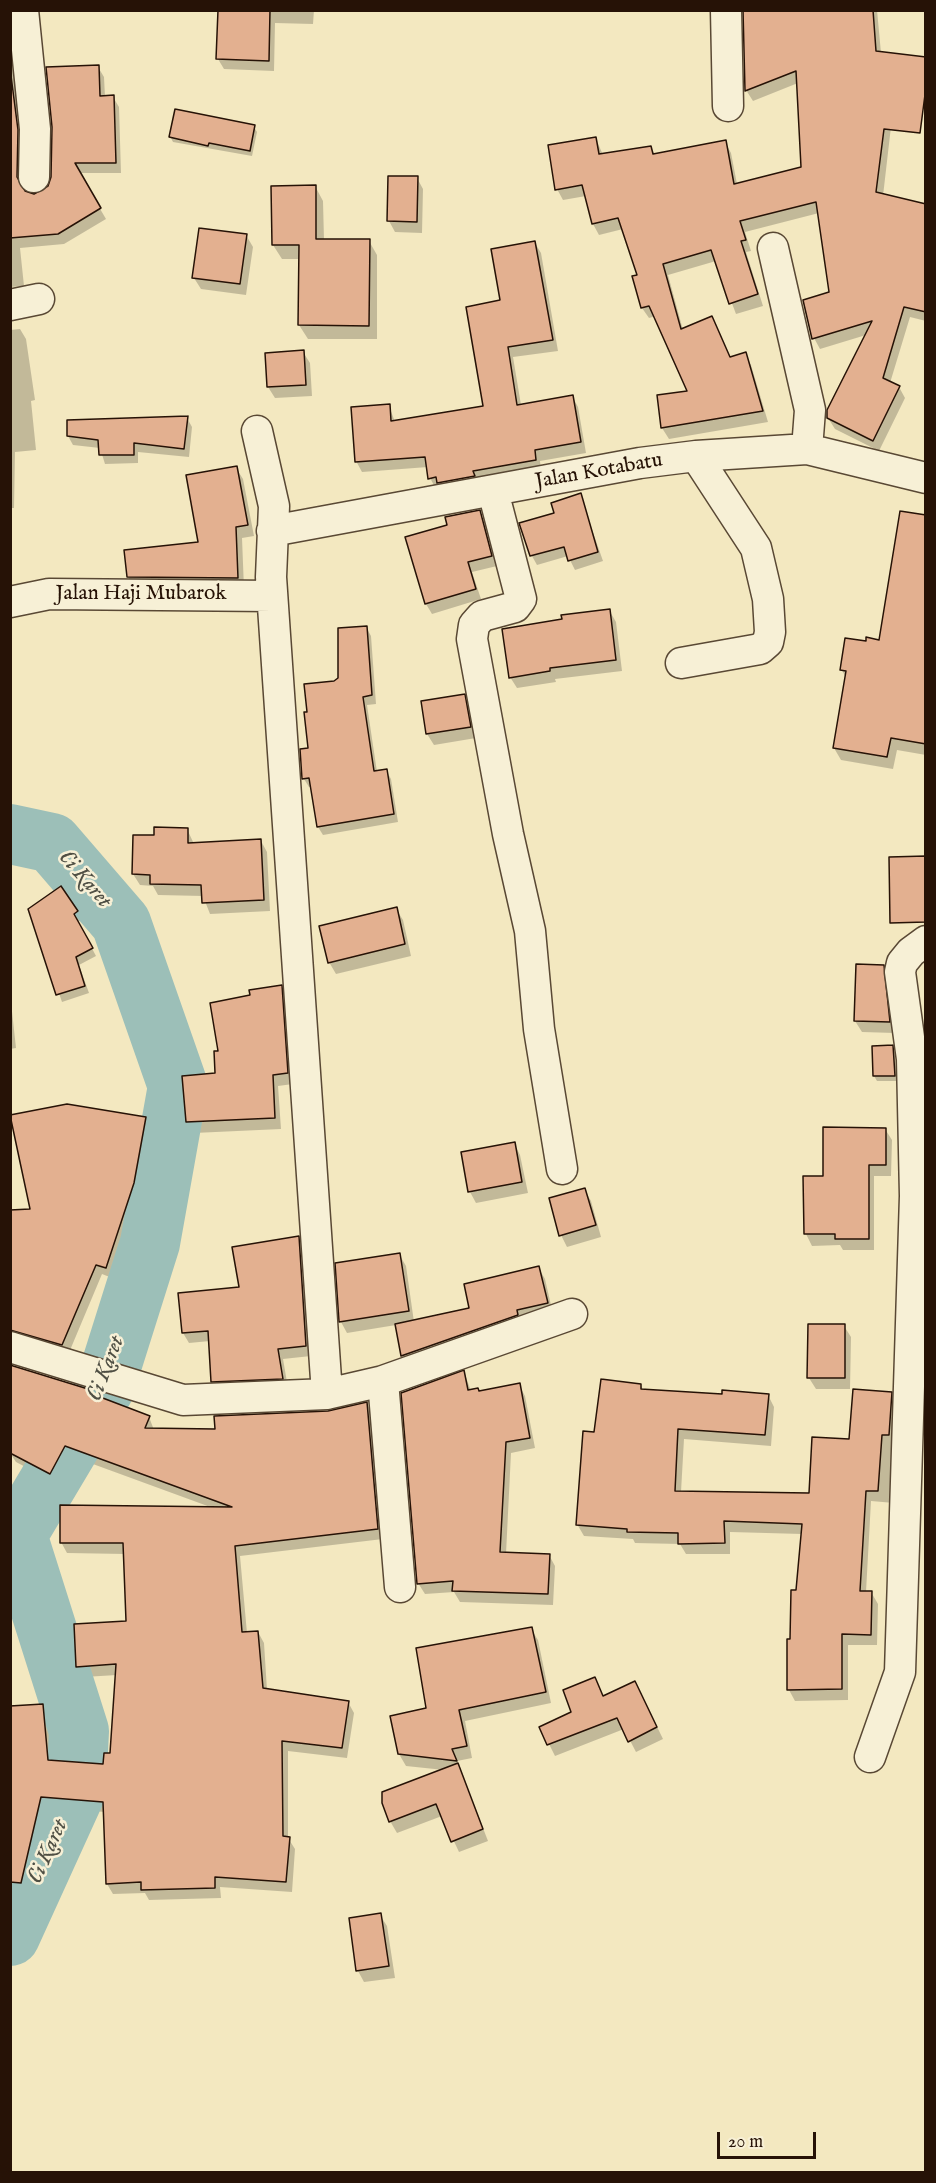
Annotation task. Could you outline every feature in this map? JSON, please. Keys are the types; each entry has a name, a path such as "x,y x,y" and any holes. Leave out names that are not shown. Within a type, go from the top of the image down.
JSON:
{"street":[{"path":"23,10 23,131 34,177"},
{"path":"726,10 728,106"},
{"path":"773,248 810,410 807,449"},
{"path":"257,431 274,506 272,596 327,1394"},
{"name":"Jalan Kotabatu","path":"272,531 640,463 696,456 807,449 926,478"},
{"path":"681,663 760,649 768,642 770,632 768,599 756,548 746,528 696,456"},
{"path":"493,491 521,599 515,607 482,616 474,625 472,639 505,822 530,931 539,1029 562,1169"},
{"name":"Jalan Haji Mubarok","path":"10,602 49,594 272,596"},
{"path":"870,1757 899,1682 915,1551 915,1196 912,1059 900,972 902,963 911,952 926,941"},
{"path":"10,1347 183,1400 327,1394 383,1381 572,1314"},
{"path":"383,1381 400,1587"}],"building":[{"path":"218,10 270,10 269,61 216,59"},
{"path":"743,10 873,10 876,51 926,57 926,87 920,133 884,129 876,192 926,204 926,312 904,307 883,378 900,386 873,441 827,418 827,410 872,321 812,339 803,300 829,292 816,202 740,221 746,240 741,241 758,294 729,304 711,250 663,264 681,329 712,316 730,357 746,352 763,411 661,428 657,395 687,391 649,306 641,308 632,276 637,275 618,218 592,224 582,185 555,190 548,145 596,137 599,154 651,146 653,154 726,140 734,184 801,167 796,71 745,91"},
{"path":"99,65 100,96 114,95 116,163 75,163 101,208 58,234 10,238 10,68 18,130 17,177 25,191 34,194 48,186 51,177 52,127 46,67"},
{"path":"175,109 255,125 250,151 209,143 208,146 169,137"},
{"path":"388,176 418,176 417,222 387,221"},
{"path":"316,185 316,239 370,239 369,326 298,325 299,245 272,245 271,186"},
{"path":"199,228 247,234 240,284 192,278"},
{"path":"535,241 553,340 508,347 517,405 573,395 581,442 535,450 536,460 473,471 475,476 437,483 436,477 428,479 425,457 355,462 351,407 390,404 391,421 483,406 466,307 500,300 491,249"},
{"path":"304,350 306,385 267,387 265,353"},
{"path":"188,416 184,449 134,443 134,455 99,455 98,440 67,436 67,420"},
{"path":"237,466 248,525 236,527 238,578 127,577 124,550 198,542 186,475"},
{"path":"581,493 598,552 568,561 564,547 530,556 519,523 554,513 551,503"},
{"path":"480,510 492,556 468,562 476,589 425,604 405,537 447,525 445,517"},
{"path":"900,511 926,515 926,744 891,738 887,757 833,748 846,671 840,670 845,638 866,641 866,637 879,640"},
{"path":"610,609 616,660 550,668 550,671 509,678 502,629 562,619 561,615"},
{"path":"367,626 372,695 363,697 374,771 387,769 394,814 317,827 309,778 302,779 300,749 308,748 304,684 334,681 338,678 338,628"},
{"path":"465,694 471,727 426,734 421,701"},
{"path":"154,827 188,828 188,843 261,839 264,900 202,903 201,885 150,884 150,875 132,874 133,835 154,835"},
{"path":"926,856 926,922 890,923 889,857"},
{"path":"61,886 78,911 74,914 93,948 76,957 85,986 56,995 28,909"},
{"path":"397,907 405,944 328,963 319,926"},
{"path":"856,964 884,965 890,1022 854,1021"},
{"path":"282,985 288,1073 273,1075 275,1118 186,1122 182,1076 215,1073 214,1051 218,1051 210,1003 250,995 249,990"},
{"path":"893,1045 895,1076 873,1076 872,1046"},
{"path":"67,1104 146,1117 134,1183 106,1268 96,1265 62,1345 10,1330 10,1210 30,1209 10,1115"},
{"path":"823,1127 886,1128 886,1165 869,1165 869,1239 835,1239 835,1234 804,1234 803,1176 823,1176"},
{"path":"515,1142 522,1182 468,1192 461,1152"},
{"path":"585,1188 596,1225 559,1236 549,1198"},
{"path":"299,1236 306,1346 278,1349 283,1379 211,1382 208,1331 182,1333 178,1293 239,1287 232,1247"},
{"path":"400,1253 409,1311 339,1322 335,1263"},
{"path":"539,1266 548,1303 517,1310 518,1315 401,1356 395,1324 469,1308 464,1284"},
{"path":"808,1324 845,1324 845,1378 807,1378"},
{"path":"10,1365 88,1389 87,1392 150,1416 145,1428 215,1429 214,1416 328,1411 367,1402 378,1529 235,1546 242,1632 258,1631 263,1688 349,1701 342,1748 282,1741 283,1836 290,1837 286,1882 215,1877 215,1888 141,1890 141,1882 106,1884 103,1802 41,1797 21,1883 10,1882 10,1706 43,1704 48,1760 103,1764 104,1753 110,1753 116,1664 76,1667 74,1624 126,1621 123,1543 60,1543 60,1505 232,1507 65,1446 50,1474 10,1453"},
{"path":"464,1370 468,1390 478,1388 479,1391 520,1383 530,1438 506,1442 500,1552 550,1554 548,1594 452,1591 453,1581 417,1584 401,1393"},
{"path":"601,1379 641,1384 641,1389 722,1394 722,1390 769,1394 765,1435 678,1429 675,1491 809,1493 812,1437 849,1439 853,1389 892,1392 889,1435 882,1435 878,1491 866,1491 860,1591 872,1591 871,1635 842,1634 842,1689 787,1690 787,1639 790,1639 791,1590 796,1590 802,1524 724,1521 725,1543 678,1544 678,1533 627,1532 627,1529 576,1525 583,1431 594,1432"},
{"path":"532,1627 546,1692 459,1710 467,1746 452,1749 457,1761 398,1754 390,1716 426,1708 416,1648"},
{"path":"595,1677 603,1696 635,1681 657,1727 628,1742 617,1718 547,1745 539,1727 571,1712 563,1690"},
{"path":"458,1763 483,1829 451,1842 436,1804 389,1822 382,1803 382,1792"},
{"path":"381,1913 389,1966 356,1971 349,1918"}],"waterway":[{"name":"Ci Karet","path":"10,834 52,843 121,923 178,1086 150,1243 104,1389 17,1535 79,1731 76,1791 10,1936"}]}
